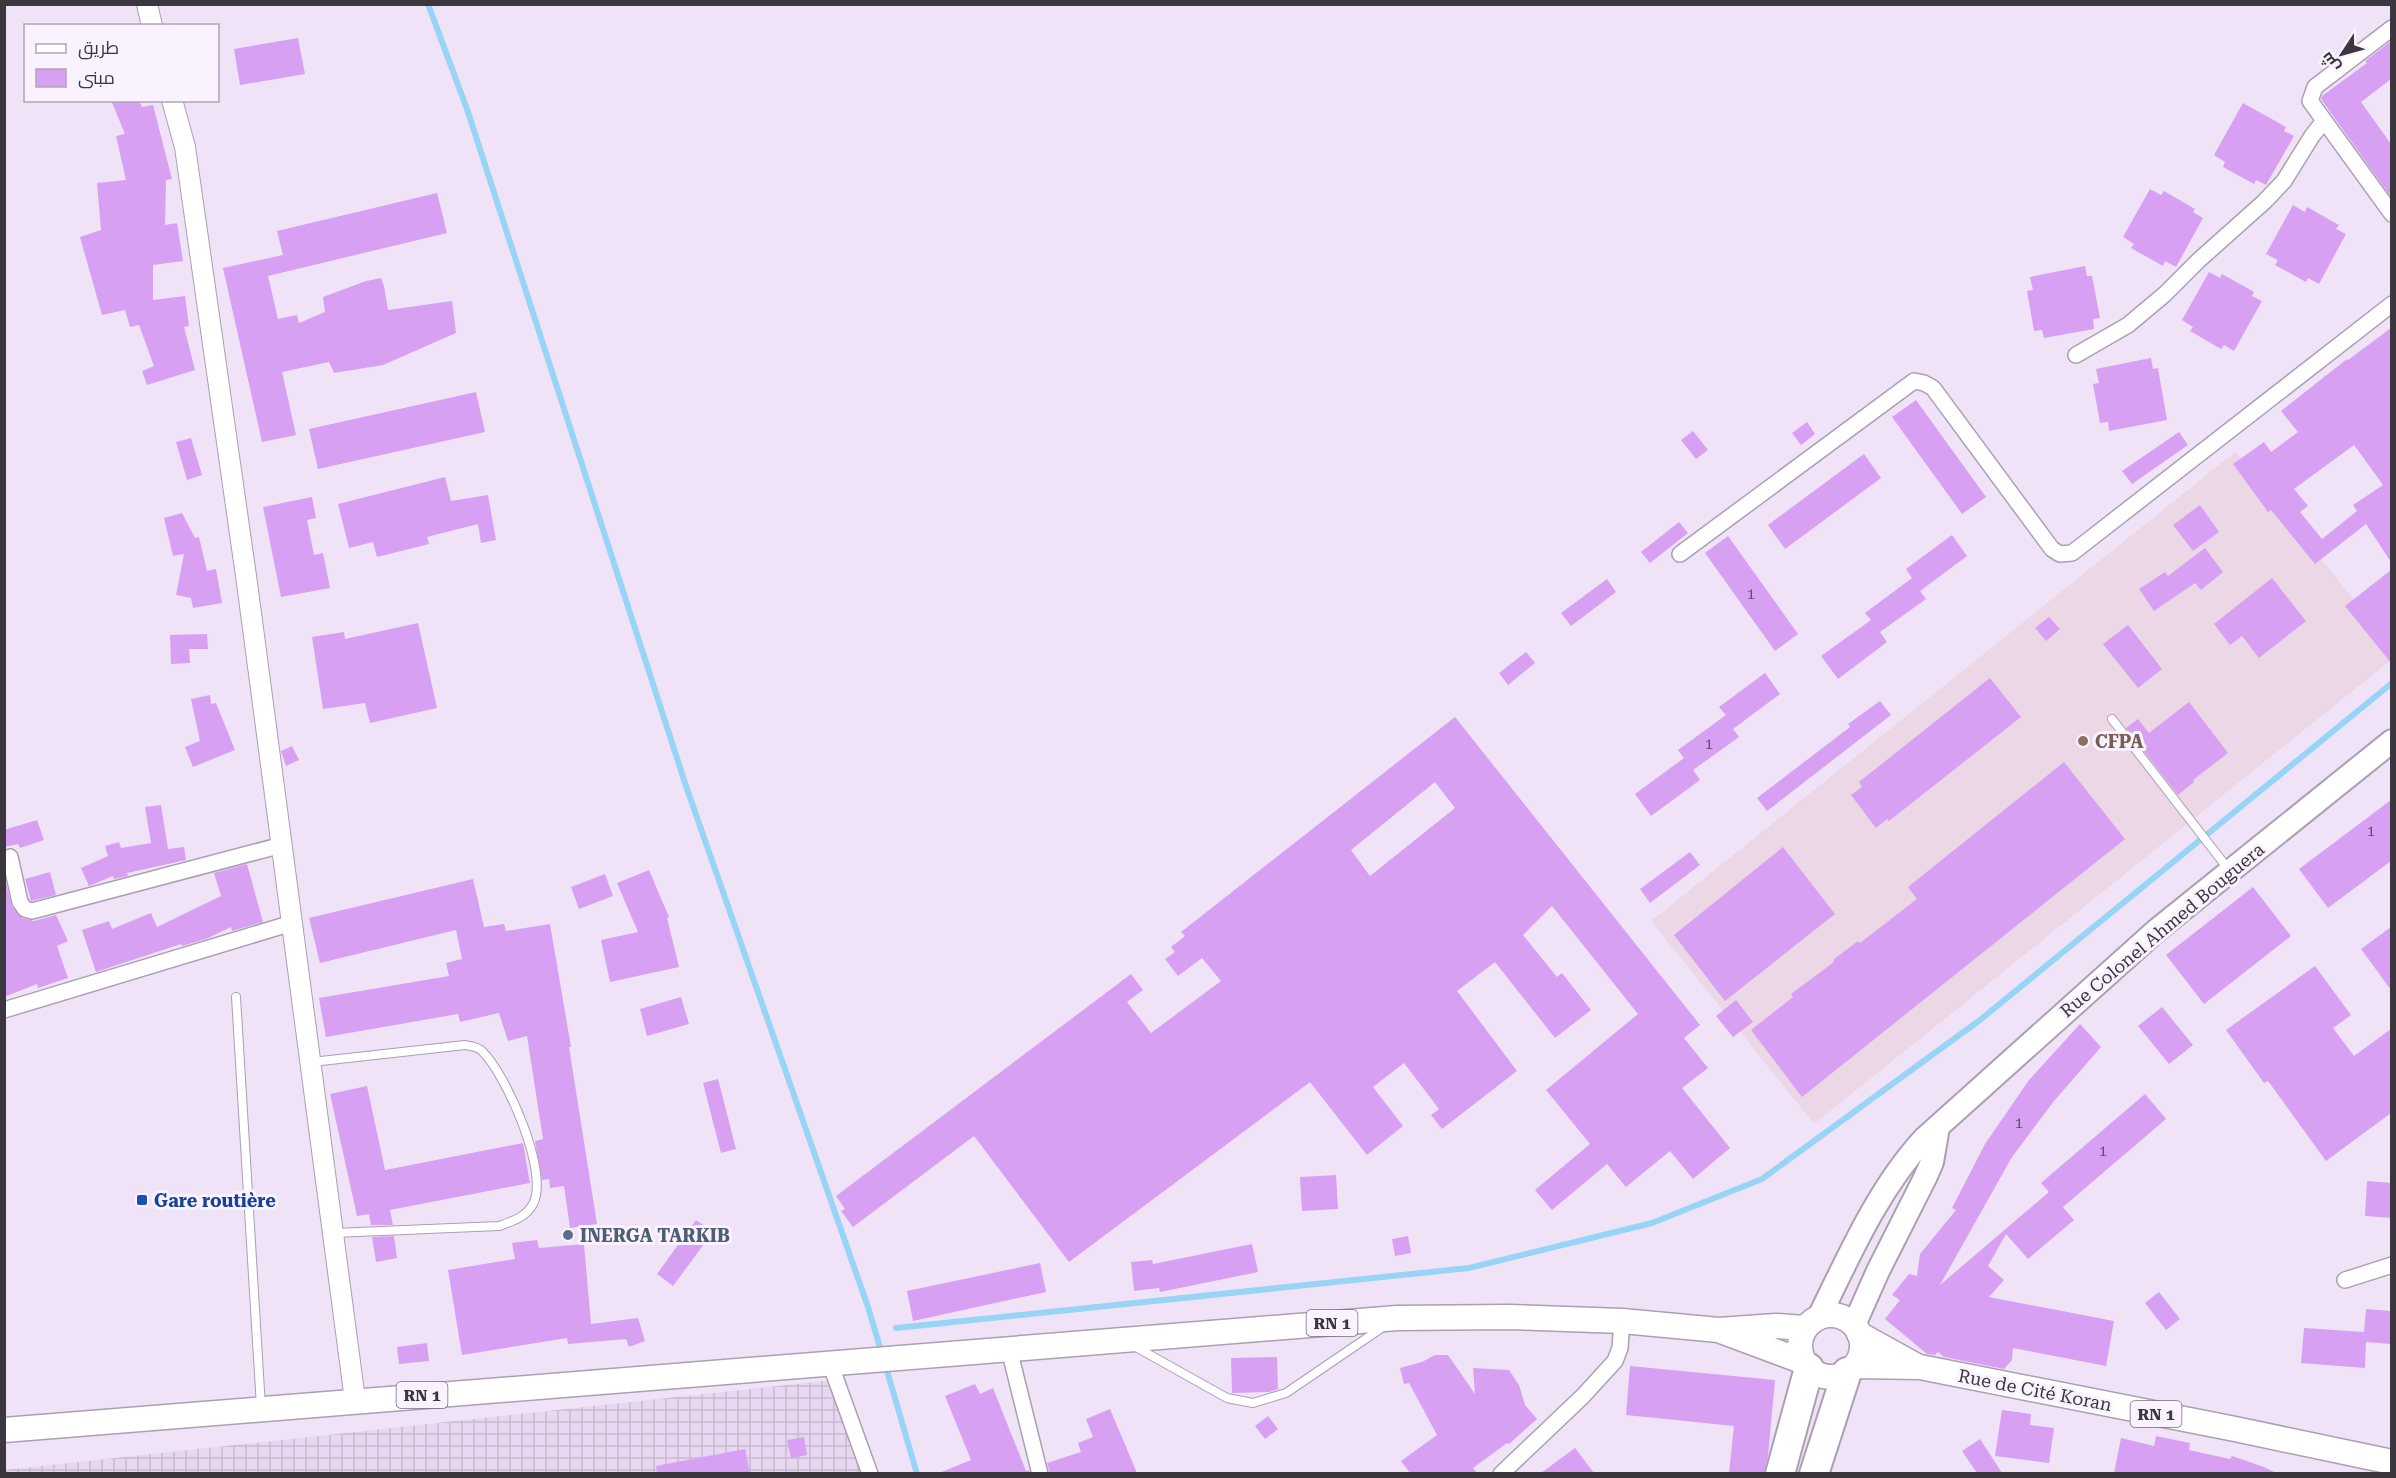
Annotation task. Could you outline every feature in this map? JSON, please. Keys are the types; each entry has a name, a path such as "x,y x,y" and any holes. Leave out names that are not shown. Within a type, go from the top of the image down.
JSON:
{"highway":[{"path":"1780,1473 1807,1365"},
{"path":"1814,1473 1851,1369"}],"main road":[{"name":"Rue Colonel Ahmed Bouguera","path":"1812,1322 1899,1168 1924,1139 2157,930 2391,741"},
{"path":"1856,1329 1838,1315 1812,1322 1799,1345 1807,1365 1816,1373 1832,1377 1851,1369 1861,1349 1856,1329 1878,1271 1932,1162 1938,1127"},
{"name":"RN 1","path":"4,1430 1397,1318 1509,1317 1622,1321 1719,1330 1812,1322"},
{"name":"RN 1","path":"1856,1329 1920,1367"},
{"name":"RN 1","path":"1719,1330 1807,1365"},
{"name":"Rue de Cité Koran","path":"1851,1369 1920,1367 2391,1462"}],"street":[{"path":"147,4 152,24"},
{"path":"2391,28 2314,87 2310,101 2391,214"},
{"path":"173,102 185,147 248,583 355,1400"},
{"path":"2076,355 2128,325 2165,294 2264,202 2284,181 2323,122"},
{"path":"1680,554 1914,381 1933,388 2052,549 2060,554 2072,553 2391,304"},
{"path":"10,857 20,902 25,909 32,911 282,845"},
{"path":"4,1011 292,923"},
{"path":"2345,1280 2391,1265"},
{"path":"1501,1473 1583,1396 1615,1361 1620,1348 1622,1321"},
{"path":"1009,1349 1040,1473"},
{"path":"835,1362 870,1473"}],"lane":[{"path":"2112,719 2230,871"},
{"path":"236,997 261,1408"},
{"path":"311,1062 465,1045 480,1049 495,1065 529,1137 537,1174 534,1202 523,1216 499,1226 333,1233"},
{"path":"1122,1340 1227,1398 1254,1403 1286,1393 1397,1318"}],"shaded area":[{"name":"CFPA","path":"2235,452 2391,646 2391,660 1814,1124 1651,921"},
{"path":"843,1379 874,1473 5,1474 4,1470"}],"building":[{"path":"298,38 305,74 240,85 234,49"},
{"path":"2391,41 2391,79 2361,102 2391,144 2391,197 2321,99"},
{"path":"112,102 140,102 142,107 153,105 172,179 166,180 165,225 177,223 183,261 153,265 153,300 185,296 189,326 184,327 195,370 147,385 142,371 154,366 139,325 130,327 125,310 102,315 80,237 101,230 97,183 126,180 116,136 125,134"},
{"path":"2243,103 2286,127 2284,131 2294,136 2266,185 2256,180 2254,184 2223,167 2225,162 2214,155"},
{"path":"2150,189 2161,195 2164,191 2195,209 2193,212 2203,218 2176,267 2165,261 2163,266 2131,248 2134,244 2123,237"},
{"path":"437,193 447,233 268,276 278,319 297,315 299,323 325,312 323,297 366,281 381,278 388,310 452,301 456,333 383,365 334,373 329,362 282,372 296,435 262,442 223,268 283,255 277,231"},
{"path":"2293,205 2305,212 2307,207 2339,225 2336,229 2346,234 2319,284 2308,278 2306,282 2275,265 2278,260 2266,254"},
{"path":"2085,266 2087,276 2092,276 2100,318 2093,319 2094,329 2044,338 2042,330 2034,331 2027,291 2033,290 2030,277"},
{"path":"2209,272 2220,278 2222,274 2254,292 2252,296 2262,301 2234,351 2224,345 2221,349 2190,331 2193,327 2182,320"},
{"path":"2391,328 2391,562 2366,524 2315,564 2271,510 2268,512 2233,464 2264,442 2271,452 2298,432 2281,411","holes":["2354,445 2383,485 2353,505 2357,511 2322,539 2300,512 2308,506 2294,489"]},
{"path":"2151,358 2153,369 2158,368 2167,420 2109,431 2108,422 2100,423 2093,384 2099,383 2096,369"},
{"path":"476,392 485,432 318,469 309,429"},
{"path":"1916,400 1986,497 1962,514 1892,417"},
{"path":"1807,422 1815,434 1801,445 1792,433"},
{"path":"1693,431 1708,450 1696,459 1681,440"},
{"path":"2179,432 2188,445 2132,484 2122,471"},
{"path":"191,438 202,475 187,480 176,442"},
{"path":"1864,454 1881,478 1785,549 1768,525"},
{"path":"445,477 451,501 488,495 496,540 481,543 478,524 427,537 429,544 377,557 373,542 349,548 338,504"},
{"path":"312,497 316,518 307,520 314,555 323,553 330,588 281,597 263,507"},
{"path":"2200,505 2219,532 2193,551 2173,525"},
{"path":"182,513 195,538 199,537 207,571 216,569 222,603 193,608 191,598 176,595 184,554 173,556 164,518"},
{"path":"1679,522 1688,533 1650,563 1641,552"},
{"path":"1952,535 1967,556 1920,591 1926,599 1880,632 1887,642 1838,679 1821,656 1871,620 1865,613 1912,578 1906,569"},
{"path":"1728,536 1798,634 1775,651 1705,553"},
{"path":"2205,548 2223,572 2201,590 2195,583 2154,611 2139,589 2165,572 2168,576"},
{"path":"2391,570 2391,663 2345,606"},
{"path":"2272,578 2306,621 2259,658 2242,636 2230,645 2214,624"},
{"path":"1607,579 1616,592 1571,626 1561,613"},
{"path":"2049,617 2060,629 2046,641 2035,628"},
{"path":"418,623 437,708 370,723 365,703 323,709 312,637 344,632 345,639"},
{"path":"2128,625 2162,669 2138,688 2103,644"},
{"path":"207,634 208,649 189,649 190,663 171,664 170,635"},
{"path":"1526,652 1535,663 1508,685 1499,673"},
{"path":"1765,673 1780,694 1733,729 1739,737 1693,770 1700,780 1651,816 1635,794 1684,758 1678,750 1726,715 1719,707"},
{"path":"1990,678 2021,717 1889,821 1887,819 1876,828 1851,795 1862,787 1859,782"},
{"path":"210,695 211,704 216,703 235,750 193,767 185,747 200,741 191,699"},
{"path":"1880,701 1891,715 1767,811 1757,798 1850,727 1848,724"},
{"path":"2189,702 2228,753 2193,780 2194,782 2178,795 2126,728 2138,719 2149,733"},
{"path":"1455,717 1700,1025 1684,1038 1708,1068 1682,1088 1730,1148 1693,1179 1670,1151 1626,1187 1607,1164 1552,1210 1535,1190 1590,1144 1546,1090 1638,1014 1552,906 1523,935 1557,977 1562,973 1591,1010 1555,1038 1495,962 1457,991 1517,1071 1442,1129 1431,1115 1439,1109 1404,1063 1373,1087 1403,1126 1367,1155 1310,1082 1069,1262 974,1136 853,1227 841,1211 845,1209 836,1196 1131,974 1143,990 1127,1002 1151,1033 1221,981 1202,958 1178,976 1165,959 1175,952 1171,947 1185,936 1181,932","holes":["1435,782 1455,808 1370,876 1351,850"]},
{"path":"292,746 299,760 286,766 281,751"},
{"path":"2064,762 2125,839 1802,1097 1751,1030 1793,997 1791,994 1834,962 1833,960 1858,941 1860,943 1917,899 1908,887"},
{"path":"2391,800 2391,861 2328,908 2299,869"},
{"path":"161,805 168,849 184,847 186,860 127,873 128,876 114,879 113,876 89,886 81,868 108,856 105,846 119,842 121,848 151,843 145,807"},
{"path":"37,820 44,840 20,848 18,844 4,847 4,830"},
{"path":"1783,847 1835,914 1725,1001 1674,935"},
{"path":"1690,852 1700,865 1650,903 1640,889"},
{"path":"247,864 263,922 232,931 231,927 206,939 182,946 181,944 96,972 82,930 109,921 112,929 151,913 157,927 221,896 214,873"},
{"path":"649,870 669,917 667,918 679,967 610,982 601,940 638,932 617,883"},
{"path":"50,872 56,895 31,901 25,879"},
{"path":"605,874 613,896 579,909 571,887"},
{"path":"473,879 484,927 504,924 506,931 550,924 597,1224 570,1228 564,1186 550,1188 549,1179 542,1180 535,1141 543,1139 527,1036 508,1041 499,1013 460,1022 458,1014 326,1037 319,998 449,976 446,963 462,959 456,930 320,963 309,918"},
{"path":"6,883 12,907 22,918 34,921 56,915 68,941 57,946 68,978 38,988 37,984 4,997"},
{"path":"2253,887 2291,936 2204,1004 2166,955"},
{"path":"2391,927 2391,990 2361,949"},
{"path":"2315,966 2351,1015 2333,1028 2354,1056 2391,1029 2391,1113 2326,1161 2268,1081 2264,1083 2226,1030"},
{"path":"681,997 689,1024 647,1036 640,1009"},
{"path":"1736,1000 1753,1022 1733,1037 1716,1016"},
{"path":"2162,1007 2193,1045 2169,1064 2138,1026"},
{"path":"2080,1024 2101,1047 2054,1101 2012,1157 1940,1285 2049,1192 2041,1183 2145,1094 2166,1119 2063,1207 2074,1220 2028,1259 2006,1234 1988,1266 2004,1280 1989,1297 2114,1321 2106,1366 2013,1348 2012,1360 2004,1369 1944,1357 1938,1352 1935,1355 1927,1354 1885,1319 1900,1300 1892,1295 1909,1274 1917,1276 1920,1254 1956,1210 1952,1208 1985,1144 2029,1080"},
{"path":"718,1079 736,1149 721,1153 703,1083"},
{"path":"367,1086 385,1170 523,1143 530,1183 390,1210 393,1225 371,1225 369,1214 357,1216 330,1094"},
{"path":"1336,1175 1338,1209 1302,1211 1300,1177"},
{"path":"2367,1181 2391,1183 2391,1218 2365,1216"},
{"path":"696,1220 713,1232 673,1286 657,1274"},
{"path":"394,1236 397,1258 376,1262 372,1237"},
{"path":"1408,1236 1411,1253 1395,1256 1392,1239"},
{"path":"537,1240 539,1248 584,1244 591,1324 638,1318 645,1341 629,1347 626,1339 568,1344 567,1338 462,1355 448,1270 515,1259 512,1243"},
{"path":"1252,1244 1258,1272 1160,1292 1159,1288 1134,1291 1131,1262 1152,1260 1153,1264"},
{"path":"1040,1263 1046,1292 913,1321 907,1291"},
{"path":"2159,1292 2180,1319 2166,1330 2145,1303"},
{"path":"2366,1309 2391,1311 2391,1344 2366,1342 2365,1368 2301,1363 2304,1328 2364,1332"},
{"path":"427,1343 429,1361 399,1364 397,1347"},
{"path":"1435,1355 1448,1355 1475,1394 1473,1368 1509,1370 1519,1385 1525,1405 1537,1419 1509,1444 1507,1443 1473,1468 1477,1473 1410,1473 1401,1461 1437,1435 1409,1383 1404,1384 1400,1368 1422,1362"},
{"path":"1277,1357 1278,1389 1269,1392 1232,1393 1231,1358"},
{"path":"1630,1366 1775,1380 1768,1456 1764,1473 1729,1473 1734,1426 1626,1415"},
{"path":"975,1384 980,1394 993,1388 1026,1471 1029,1470 1030,1473 939,1473 971,1460 945,1396"},
{"path":"1110,1409 1137,1473 1050,1473 1047,1463 1081,1452 1078,1443 1093,1437 1086,1419"},
{"path":"2002,1410 2031,1414 2030,1425 2054,1428 2049,1463 1995,1456"},
{"path":"1268,1416 1278,1429 1265,1439 1255,1426"},
{"path":"2156,1436 2190,1443 2189,1450 2230,1459 2232,1456 2264,1467 2274,1473 2114,1473 2121,1438 2154,1446"},
{"path":"804,1437 807,1455 791,1458 787,1440"},
{"path":"1980,1439 2002,1473 1977,1473 1962,1451"},
{"path":"1575,1448 1594,1473 1541,1473"},
{"path":"745,1449 750,1473 657,1473 656,1466"}],"waterway":[{"path":"428,4 467,109 686,786 868,1307 882,1354"},
{"path":"896,1328 1469,1268 1652,1223 1762,1179 1980,1020 2392,683"},
{"path":"885,1364 917,1474"}],"place":[{"name":"CFPA","path":"2083,741"},
{"name":"Gare routière","path":"142,1200"},
{"name":"INERGA TARKIB","path":"568,1235"}]}
